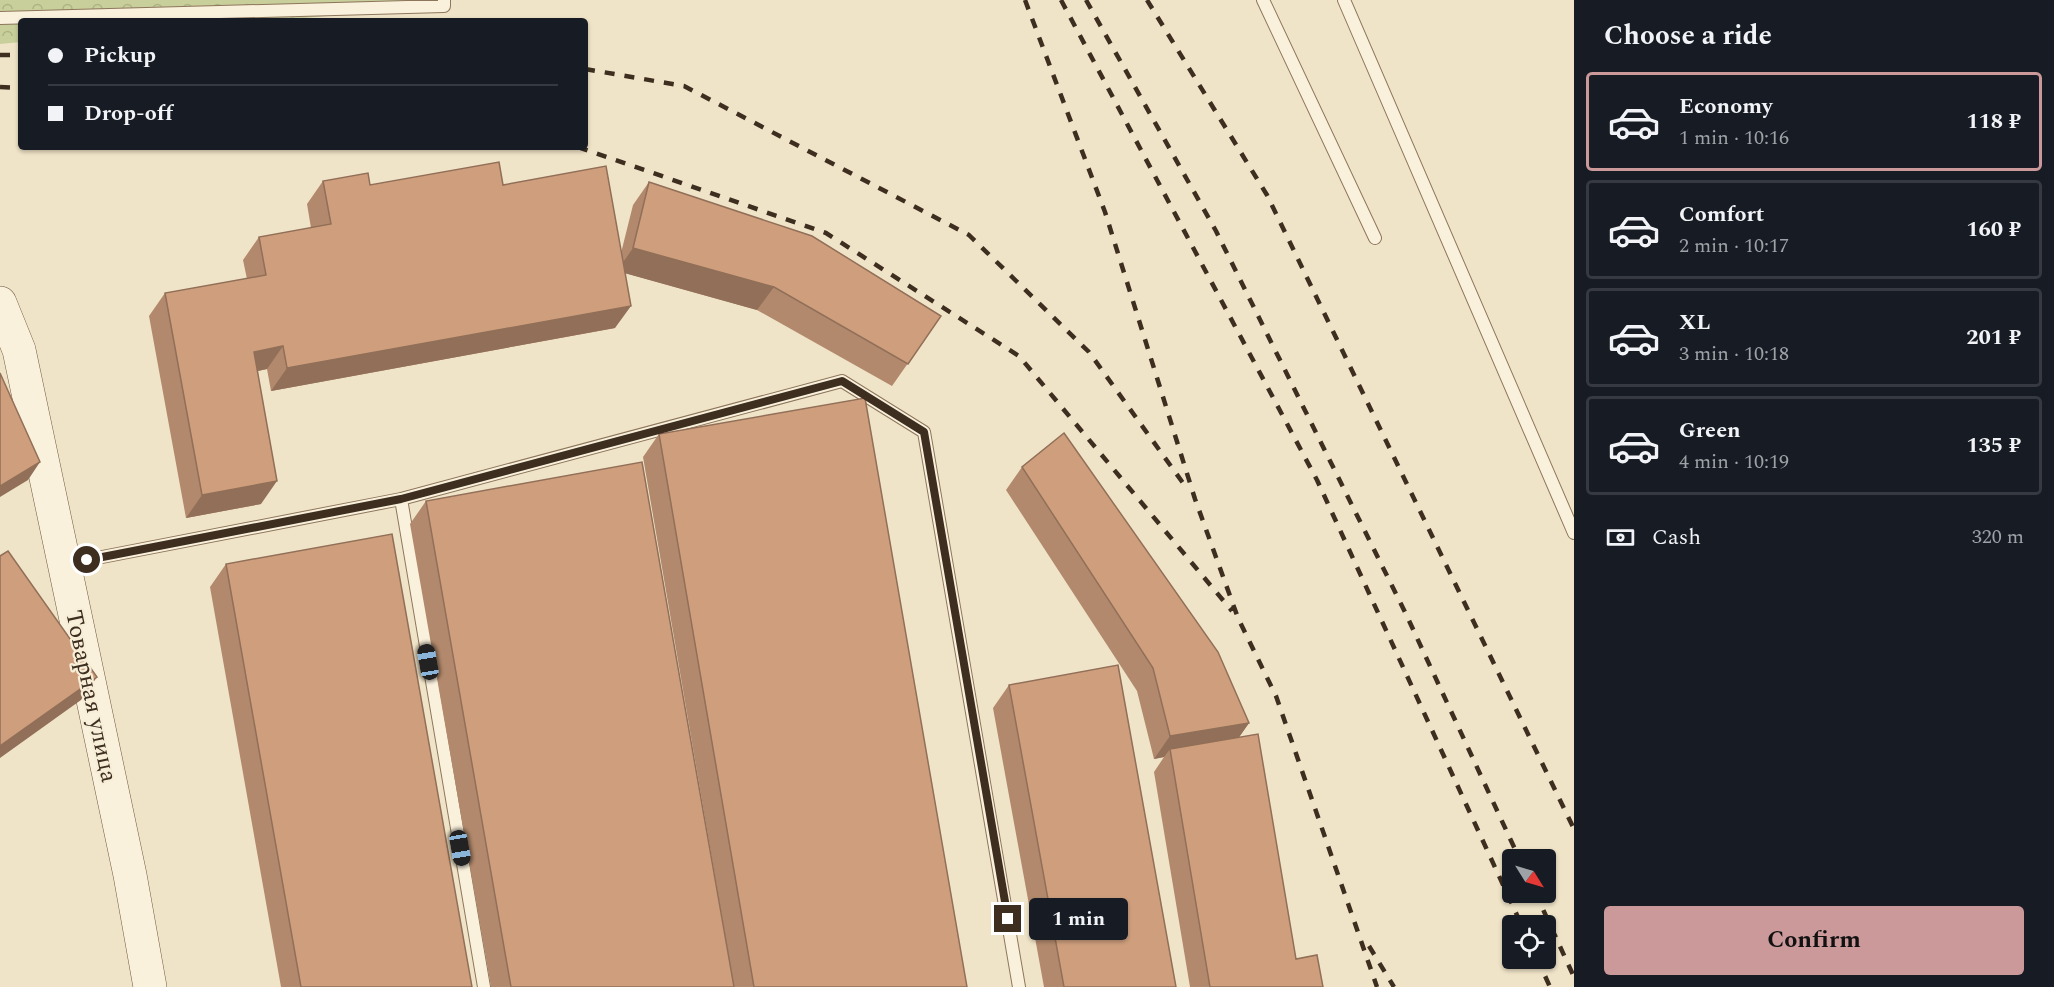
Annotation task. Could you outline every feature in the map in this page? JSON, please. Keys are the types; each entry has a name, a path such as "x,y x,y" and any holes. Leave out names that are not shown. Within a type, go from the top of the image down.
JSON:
{"street":[{"name":"Товарная улица","path":"0,303 19,350 150,987"}],"lane":[{"path":"0,18 444,6 444,0"},
{"path":"1263,0 1376,238"},
{"path":"1344,0 1574,533"},
{"path":"64,564 401,499 842,381 924,432 1019,987"},
{"path":"401,499 484,987"}],"green space":[{"path":"0,0 444,0 444,6 304,18 18,18 18,42 0,44"}],"building":[{"path":"499,162 503,185 606,166 631,306 287,368 283,346 254,352 277,481 202,495 165,293 266,275 259,237 331,224 323,181 368,173 370,185"},
{"path":"649,182 812,236 941,316 908,364 774,287 633,248"},
{"path":"0,373 40,462 0,486"},
{"path":"865,398 967,987 754,987 659,434"},
{"path":"1064,433 1218,652 1249,723 1170,736 1153,668 1022,467"},
{"path":"642,462 734,987 511,987 426,501"},
{"path":"392,534 472,987 301,987 226,564"},
{"path":"8,551 97,677 0,746 0,556"},
{"path":"1118,665 1176,987 1064,987 1009,685"},
{"path":"1258,734 1296,959 1317,955 1323,987 1210,987 1170,749"}],"railway":[{"path":"1025,0 1105,212 1195,499 1238,618 1276,696 1377,987"},
{"path":"1061,0 1317,480 1517,915"},
{"path":"1086,0 1216,231 1405,612 1515,849"},
{"path":"1147,0 1267,195 1574,829"},
{"path":"0,55 18,55"},
{"path":"588,70 684,86 969,235 1089,352 1188,490"},
{"path":"0,87 18,88"},
{"path":"587,150 826,233 1019,356 1232,611"},
{"path":"1540,903 1574,977"},
{"path":"1369,946 1394,987"},
{"path":"1542,969 1550,987"}],"route":[{"path":"87,560 401,499 842,381 924,432 1008,919"}]}
